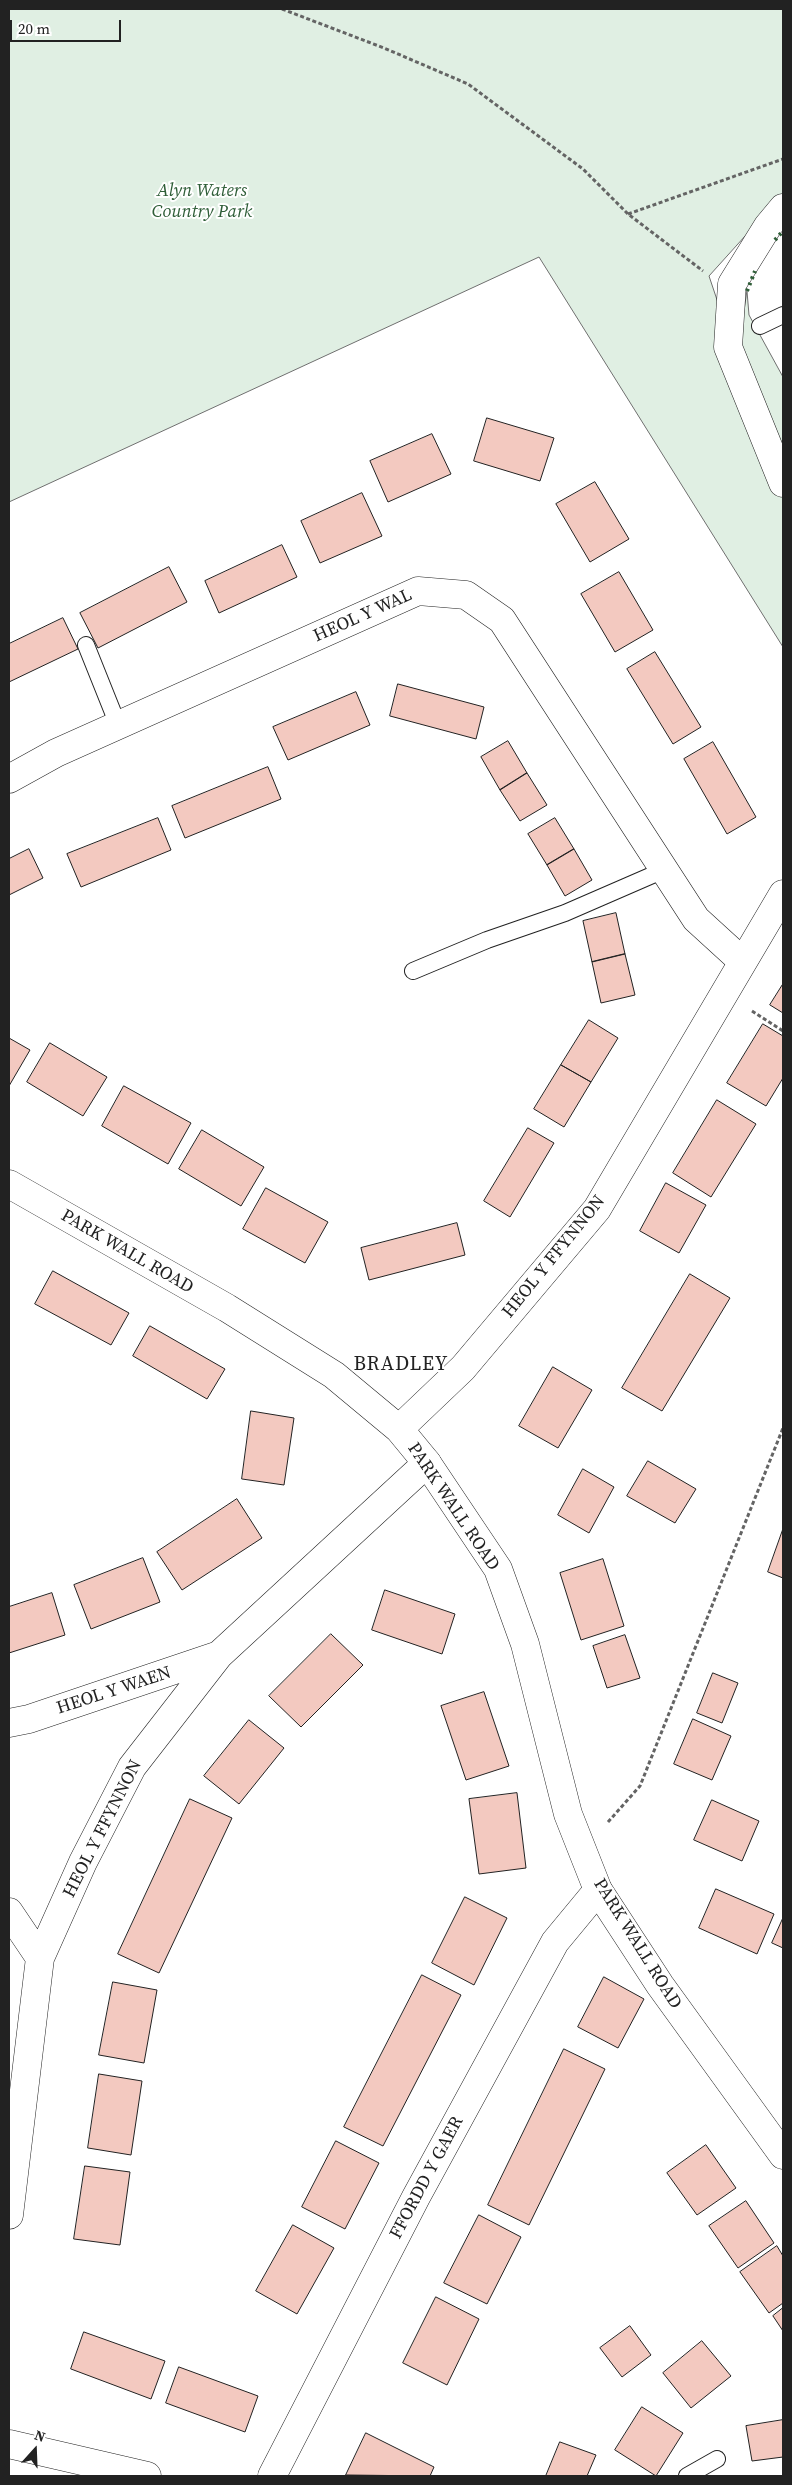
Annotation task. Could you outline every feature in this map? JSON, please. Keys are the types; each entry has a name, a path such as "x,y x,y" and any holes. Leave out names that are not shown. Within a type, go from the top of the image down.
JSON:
{"street":[{"path":"783,208 768,226 732,284 728,347 783,483"},
{"name":"HEOL Y WAL","path":"9,779 56,753 418,591 466,595 502,620 696,919 742,961"},
{"name":"HEOL Y FFYNNON","path":"399,1429 463,1368 597,1209 783,894"},
{"name":"PARK WALL ROAD","path":"9,1184 227,1308 326,1370 399,1429 427,1463 498,1569 525,1644 568,1814 598,1890 660,1985 783,2155"},
{"name":"HEOL Y FFYNNON","path":"9,2215 40,1958 83,1862 132,1766 219,1656 427,1463"},
{"name":"HEOL Y WAEN","path":"9,1723 29,1719 219,1656"},
{"name":"FFORDD Y GAER","path":"272,2476 416,2197 555,1942 598,1890"},
{"path":"9,1912 40,1958"},
{"path":"9,2444 141,2475"}],"lane":[{"path":"760,326 783,315"},
{"path":"86,644 118,725"},
{"path":"413,971 487,940 565,913 664,870"},
{"path":"687,2476 717,2459"}],"path":[{"path":"282,9 384,48 468,84 583,169 628,214 708,276 732,284"},
{"path":"628,214 783,159"},
{"path":"583,1851 640,1786 783,1428"}],"green space":[{"name":"Alyn Waters Country Park","path":"9,9 783,9 783,194 709,276 783,496 783,647 539,257 9,502"},
{"path":"747,291 749,315 783,377 783,463 739,346"}],"building":[{"path":"487,418 554,438 540,481 474,461"},
{"path":"432,434 451,474 388,502 370,461"},
{"path":"595,482 629,539 590,562 556,504"},
{"path":"362,493 382,536 320,563 301,521"},
{"path":"282,545 297,577 219,613 205,581"},
{"path":"169,567 187,602 98,648 80,613"},
{"path":"619,572 653,630 615,652 581,594"},
{"path":"63,618 78,649 9,682 9,644"},
{"path":"655,652 701,727 673,744 627,669"},
{"path":"398,684 484,707 476,739 390,716"},
{"path":"356,692 370,725 288,760 273,727"},
{"path":"508,741 527,773 500,790 481,757"},
{"path":"713,742 756,817 727,834 684,759"},
{"path":"268,767 281,799 185,838 172,806"},
{"path":"527,773 547,805 520,821 500,790"},
{"path":"158,818 171,850 81,887 67,854"},
{"path":"555,818 574,849 547,865 528,834"},
{"path":"29,849 43,878 9,895 9,859"},
{"path":"574,849 592,880 565,896 547,865"},
{"path":"616,913 625,954 592,962 583,921"},
{"path":"625,954 635,995 601,1003 592,962"},
{"path":"783,984 783,1013 770,1005"},
{"path":"589,1020 618,1038 591,1082 561,1065"},
{"path":"763,1024 783,1036 783,1078 766,1106 727,1083"},
{"path":"9,1038 30,1050 9,1086"},
{"path":"50,1043 107,1077 83,1116 27,1082"},
{"path":"561,1065 591,1082 564,1127 534,1109"},
{"path":"124,1086 191,1123 168,1164 102,1126"},
{"path":"717,1100 756,1124 711,1197 673,1173"},
{"path":"528,1128 554,1143 510,1217 484,1201"},
{"path":"202,1130 264,1167 241,1206 179,1169"},
{"path":"666,1183 706,1205 679,1253 640,1231"},
{"path":"266,1188 328,1222 305,1263 243,1229"},
{"path":"457,1223 465,1255 369,1280 361,1248"},
{"path":"53,1271 129,1313 111,1345 35,1304"},
{"path":"690,1274 730,1298 662,1411 622,1388"},
{"path":"150,1326 225,1369 207,1399 133,1356"},
{"path":"553,1367 592,1390 558,1448 519,1426"},
{"path":"251,1411 294,1418 284,1485 242,1479"},
{"path":"648,1461 696,1489 675,1523 627,1496"},
{"path":"583,1469 614,1487 589,1533 558,1515"},
{"path":"237,1499 262,1538 182,1590 157,1552"},
{"path":"783,1529 783,1578 768,1572"},
{"path":"143,1558 160,1602 91,1629 74,1585"},
{"path":"603,1559 624,1626 581,1640 560,1573"},
{"path":"385,1590 455,1614 442,1654 372,1630"},
{"path":"52,1593 65,1635 9,1653 9,1607"},
{"path":"331,1634 363,1665 301,1727 269,1696"},
{"path":"625,1635 640,1678 607,1688 593,1646"},
{"path":"713,1673 738,1683 722,1723 697,1713"},
{"path":"484,1692 509,1766 466,1780 441,1706"},
{"path":"693,1719 731,1736 712,1780 674,1764"},
{"path":"249,1720 284,1748 239,1804 204,1776"},
{"path":"517,1793 526,1868 479,1874 469,1799"},
{"path":"190,1799 232,1818 159,1973 118,1954"},
{"path":"712,1800 759,1821 742,1861 694,1840"},
{"path":"716,1889 774,1914 757,1954 699,1928"},
{"path":"465,1897 507,1918 474,1985 432,1963"},
{"path":"783,1918 783,1948 772,1943"},
{"path":"422,1975 461,1995 383,2146 344,2127"},
{"path":"604,1977 644,1999 618,2048 578,2027"},
{"path":"113,1982 157,1990 144,2063 99,2055"},
{"path":"564,2049 605,2069 529,2225 488,2205"},
{"path":"99,2074 142,2081 131,2155 88,2148"},
{"path":"336,2141 379,2163 345,2229 302,2207"},
{"path":"706,2145 736,2188 697,2215 667,2173"},
{"path":"85,2166 130,2172 120,2245 74,2239"},
{"path":"746,2201 774,2243 738,2268 709,2226"},
{"path":"479,2215 521,2237 487,2304 444,2283"},
{"path":"293,2225 334,2248 297,2314 256,2291"},
{"path":"777,2246 783,2256 783,2303 769,2313 740,2272"},
{"path":"436,2297 479,2319 447,2385 403,2363"},
{"path":"783,2308 783,2331 773,2316"},
{"path":"630,2326 651,2355 622,2377 600,2348"},
{"path":"84,2332 165,2361 151,2399 71,2369"},
{"path":"702,2341 731,2376 691,2408 663,2373"},
{"path":"179,2367 258,2396 245,2432 166,2403"},
{"path":"642,2407 683,2433 656,2476 615,2450"},
{"path":"783,2420 783,2457 752,2461 746,2426"},
{"path":"366,2433 434,2467 430,2476 346,2475"},
{"path":"560,2442 596,2455 587,2476 546,2476"}],"hedge":[{"path":"775,240 783,231"},
{"path":"747,291 755,271"}],"district":[{"name":"BRADLEY","path":"401,1365"}]}
